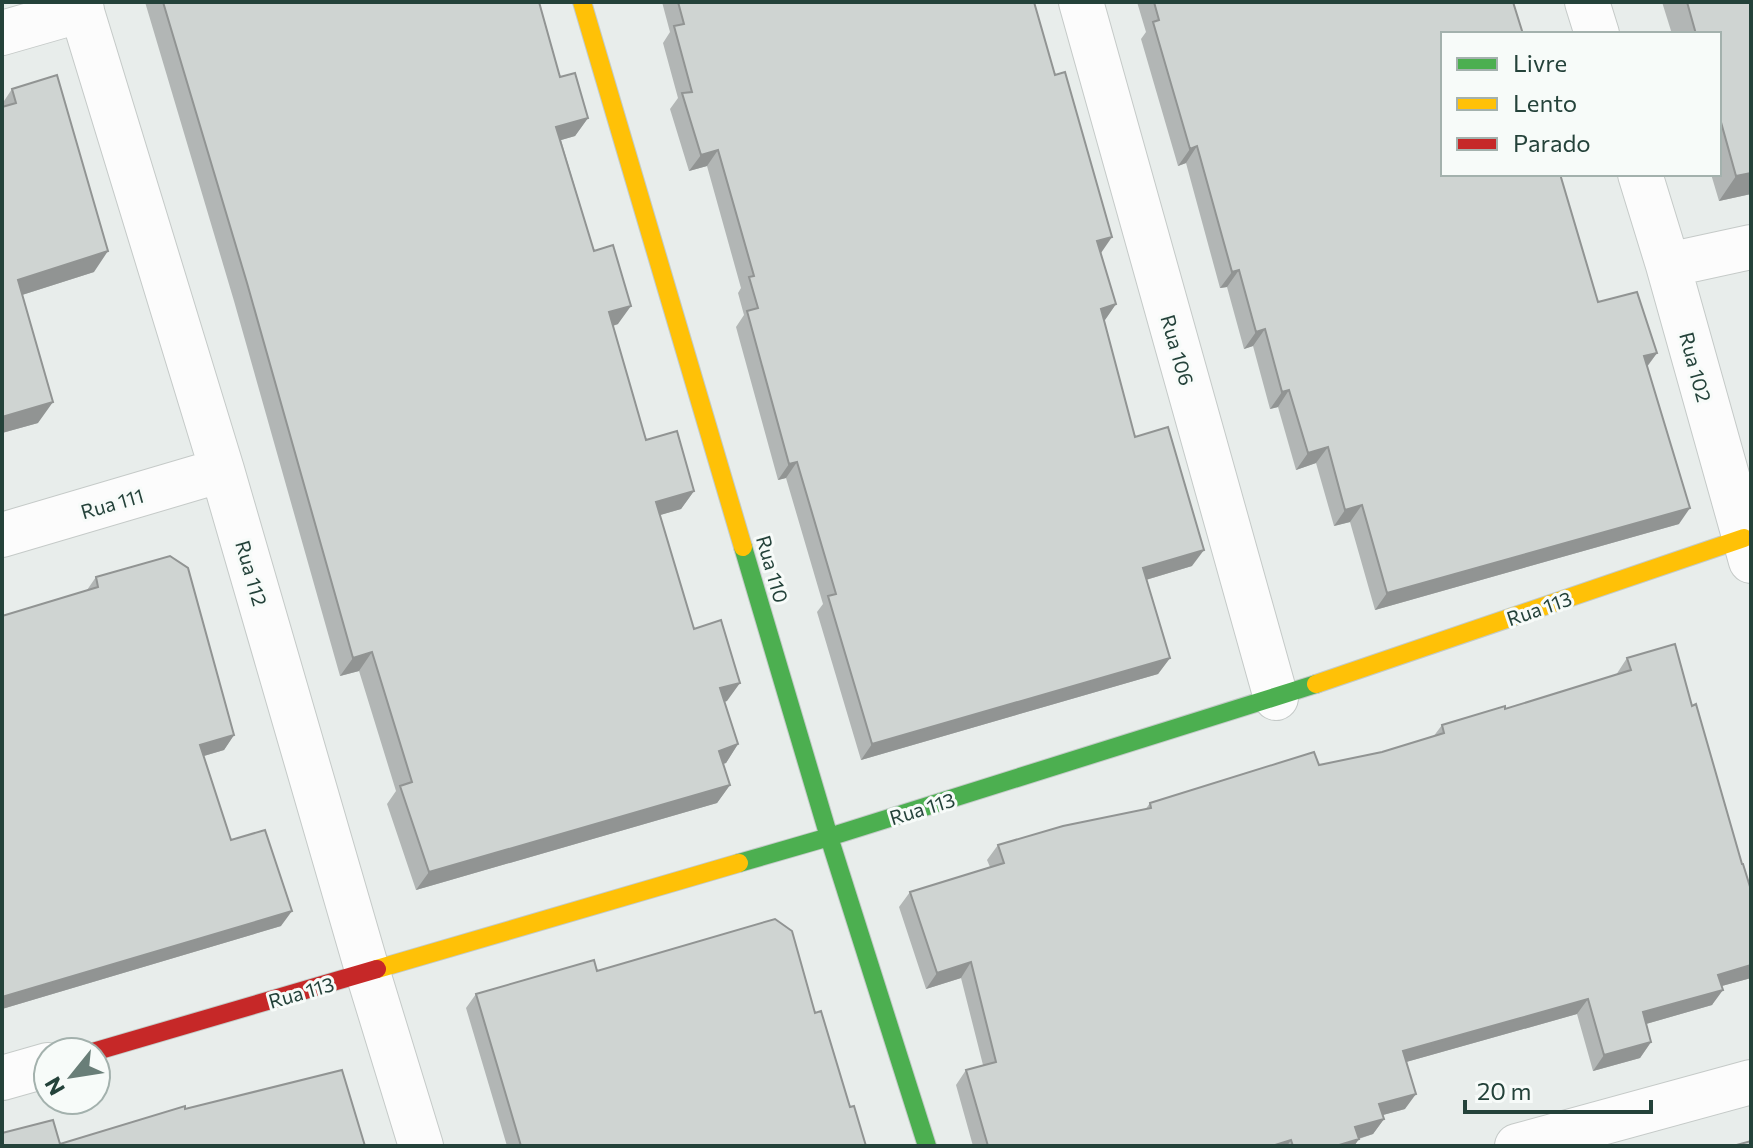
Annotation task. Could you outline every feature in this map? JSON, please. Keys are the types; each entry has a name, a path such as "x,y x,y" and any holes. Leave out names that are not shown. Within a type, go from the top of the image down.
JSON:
{"street":[{"name":"Rua 110","path":"582,2 829,837 927,1146"},
{"name":"Rua 106","path":"1081,2 1276,698"},
{"path":"1587,2 1596,32"},
{"path":"2,33 81,6"},
{"name":"Rua 112","path":"81,6 222,470 421,1146"},
{"name":"Rua 102","path":"1641,176 1747,550"},
{"path":"1668,265 1751,247"},
{"name":"Rua 111","path":"2,535 222,470"},
{"name":"Rua 113","path":"112,1047 829,837 1747,550"},
{"path":"2,1078 32,1070"},
{"path":"1517,1146 1751,1082"}],"building":[{"path":"163,2 539,2 560,77 575,73 588,118 556,127 594,251 613,245 631,306 609,312 646,440 677,431 694,491 656,502 694,629 721,620 740,683 720,688 738,744 719,751 730,785 429,872 400,786 412,782 372,652 353,658 247,283"},
{"path":"678,2 1034,2 1055,75 1065,72 1112,237 1097,241 1116,304 1101,309 1135,437 1168,427 1204,550 1143,568 1170,658 872,744 828,596 836,594 797,462 789,464 747,311 758,308 749,277 754,276 718,150 701,155 682,93 692,92 674,26 684,24"},
{"path":"1154,2 1513,2 1522,32 1441,32 1441,176 1561,176 1598,302 1637,292 1657,353 1644,356 1690,508 1387,593 1362,505 1345,510 1328,447 1308,453 1289,390 1282,392 1265,329 1256,332 1239,270 1232,272 1197,146 1190,149 1153,22 1159,20"},
{"path":"1687,2 1751,2 1751,173 1736,176 1721,122 1721,32 1695,32"},
{"path":"57,75 108,251 18,280 53,402 2,417 2,107 16,103 12,89"},
{"path":"170,556 188,568 234,735 200,745 231,840 265,830 292,911 2,997 2,616 98,587 96,577"},
{"path":"1675,644 1751,890 1751,965 1718,975 1723,990 1643,1012 1651,1042 1604,1055 1588,999 1403,1051 1416,1094 1379,1104 1384,1119 1355,1127 1359,1139 1336,1146 1293,1146 1291,1140 1272,1146 988,1146 966,1070 996,1062 971,962 937,973 910,892 1004,863 998,845 1063,826 1151,808 1150,803 1314,752 1319,765 1382,752 1444,733 1442,725 1631,670 1627,658"},
{"path":"775,919 792,931 815,1013 821,1011 850,1107 854,1106 866,1146 521,1146 476,994 594,960 597,971"},
{"path":"342,1070 365,1146 2,1146 2,1133 53,1120 60,1144 185,1106 185,1109"},
{"path":"1751,1141 1751,1146 1733,1146"}],"traffic: fast":[{"path":"743,547 829,837 927,1146"},
{"path":"739,863 1316,684"}],"traffic: slow":[{"path":"582,2 743,547"},
{"path":"1316,684 1744,538"},
{"path":"377,969 739,863"}],"traffic: jam":[{"path":"112,1046 377,969"}]}
